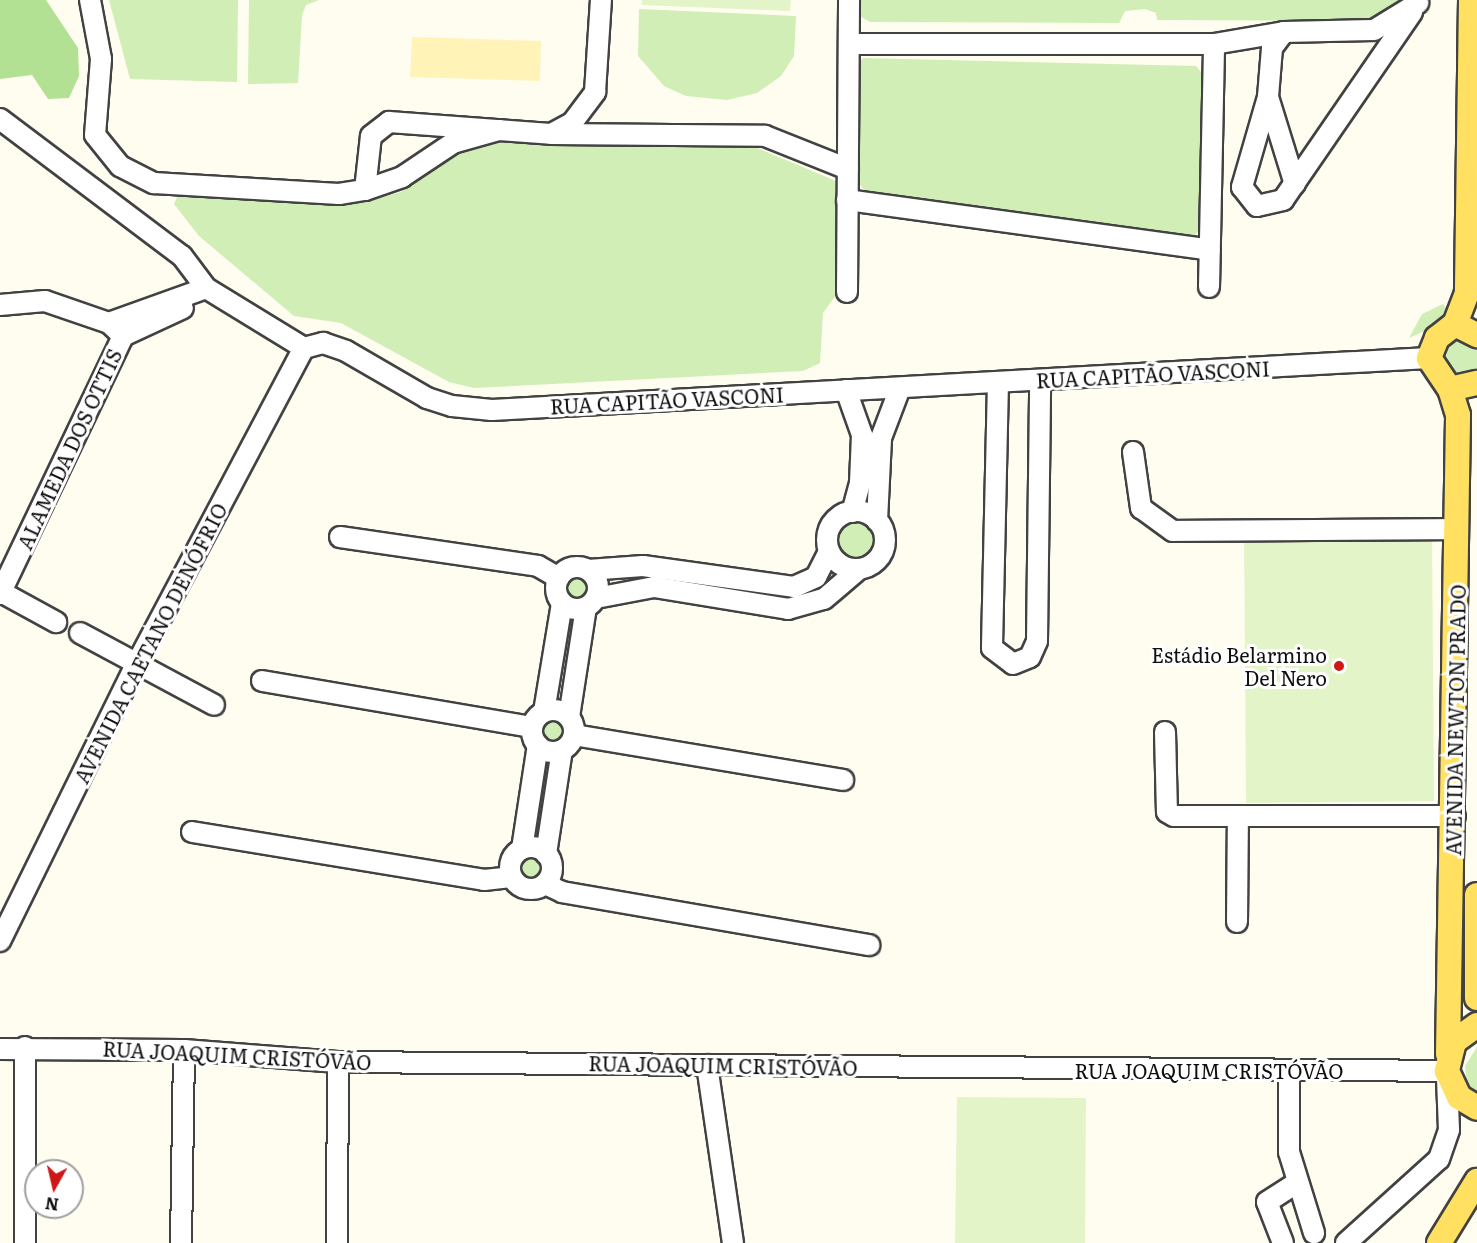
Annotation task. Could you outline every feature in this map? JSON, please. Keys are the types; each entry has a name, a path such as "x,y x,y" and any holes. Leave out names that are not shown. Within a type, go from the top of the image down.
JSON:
{"main road":[{"path":"1429,358 1437,338 1455,324 1467,293 1471,0"},
{"path":"1455,324 1477,335"},
{"name":"AVENIDA NEWTON PRADO","path":"1429,358 1450,389 1458,415 1455,816 1447,1067"},
{"path":"1450,389 1476,391"},
{"path":"1477,895 1477,998"},
{"path":"1477,1025 1463,1032 1447,1067 1459,1097 1477,1108"},
{"path":"1439,1243 1477,1181"}],"street":[{"path":"90,0 101,59 95,135 131,175 178,185 339,194 365,190 402,177 453,143 499,130"},
{"path":"551,134 572,123 595,92 601,0"},
{"path":"847,292 849,0"},
{"path":"849,44 1214,44 1284,33 1374,30 1419,2"},
{"path":"1284,33 1270,55 1268,97 1243,195 1267,206 1283,200 1295,184 1419,2"},
{"path":"1209,287 1214,44"},
{"path":"1268,97 1295,184"},
{"path":"0,119 182,256 209,290 304,348"},
{"path":"365,190 371,136 389,122 551,134 765,136 848,169"},
{"path":"848,200 1210,250"},
{"path":"0,305 45,301 116,330 209,290"},
{"name":"ALAMEDA DOS OTTIS","path":"1,593 116,330"},
{"name":"RUA CAPITÃO VASCONI","path":"304,348 323,343 346,351 427,398 492,410 1429,358"},
{"name":"AVENIDA CAETANO DENÓFRIO","path":"0,941 137,663 304,348"},
{"path":"998,382 992,648 1013,664 1030,657 1037,641 1040,381"},
{"path":"562,603 591,603 654,586 788,609 824,599 859,569 881,554 884,537 876,521 869,484 871,436 900,388"},
{"path":"846,390 871,436"},
{"path":"1133,452 1141,508 1173,531 1457,529"},
{"path":"559,578 575,567 588,570 643,566 794,587 816,577 829,552 830,526 852,512 869,484"},
{"path":"852,512 876,521"},
{"path":"340,537 538,566 559,578"},
{"path":"829,552 842,566 859,569"},
{"path":"545,884 551,866 546,854 597,579 588,570"},
{"path":"559,578 562,603 538,728 522,849 510,864 512,877 527,889 545,884 562,892 869,945"},
{"path":"1,593 56,622"},
{"path":"80,633 214,705"},
{"path":"262,681 843,780"},
{"path":"538,728 568,734"},
{"path":"1165,732 1169,814 1455,816"},
{"path":"1237,922 1238,816"},
{"path":"192,832 484,880 512,877"},
{"path":"522,849 546,854"},
{"path":"25,1047 26,1243"},
{"name":"RUA JOAQUIM CRISTÓVÃO","path":"0,1049 25,1047 184,1050 338,1062 1289,1071 1447,1067"},
{"path":"181,1243 184,1050"},
{"path":"337,1243 338,1062"},
{"path":"707,1065 733,1243"},
{"path":"1346,1243 1439,1159 1449,1130 1447,1067"},
{"path":"1289,1071 1287,1128 1295,1184 1314,1233"},
{"path":"1283,1243 1267,1202 1295,1184"}],"green space":[{"path":"0,0 46,0 78,48 79,76 69,98 48,99 32,75 0,79"},
{"path":"109,0 238,0 237,82 130,79"},
{"path":"249,0 319,0 306,5 302,15 298,83 248,84"},
{"path":"642,0 791,0 790,11 642,5"},
{"path":"859,0 1402,0 1379,18 1360,21 1157,20 1156,13 1145,9 1125,11 1119,23 870,22 858,15"},
{"path":"639,9 796,16 794,56 781,76 757,93 727,100 686,96 664,86 638,56"},
{"path":"863,58 1196,66 1205,77 1199,231 1189,240 864,190 858,182 858,64"},
{"path":"500,139 750,145 836,181 836,295 823,313 820,363 803,371 474,388 449,382 341,323 294,316 199,236 174,204 178,195 363,203 401,192 476,143"},
{"path":"1443,304 1447,310 1433,327 1409,338 1422,314"},
{"path":"1459,337 1477,345 1477,369 1456,377 1440,356 1448,341"},
{"path":"856,520 870,526 876,540 870,554 856,560 842,554 836,540 842,526"},
{"name":"Estádio Belarmino Del Nero","path":"1432,530 1434,801 1246,803 1244,531"},
{"path":"577,575 586,579 590,588 586,597 577,601 568,597 564,588 568,579"},
{"path":"553,718 562,722 566,731 562,740 553,744 544,740 540,731 544,722"},
{"path":"531,855 540,859 544,868 540,877 531,881 522,877 518,868 522,859"},
{"path":"1477,1047 1477,1093 1467,1083 1465,1066"},
{"path":"957,1097 1086,1098 1085,1243 955,1243"}],"sand":[{"path":"412,37 541,41 540,81 410,77"}],"place":[{"name":"Estádio Belarmino Del Nero","path":"1339,666"}]}
